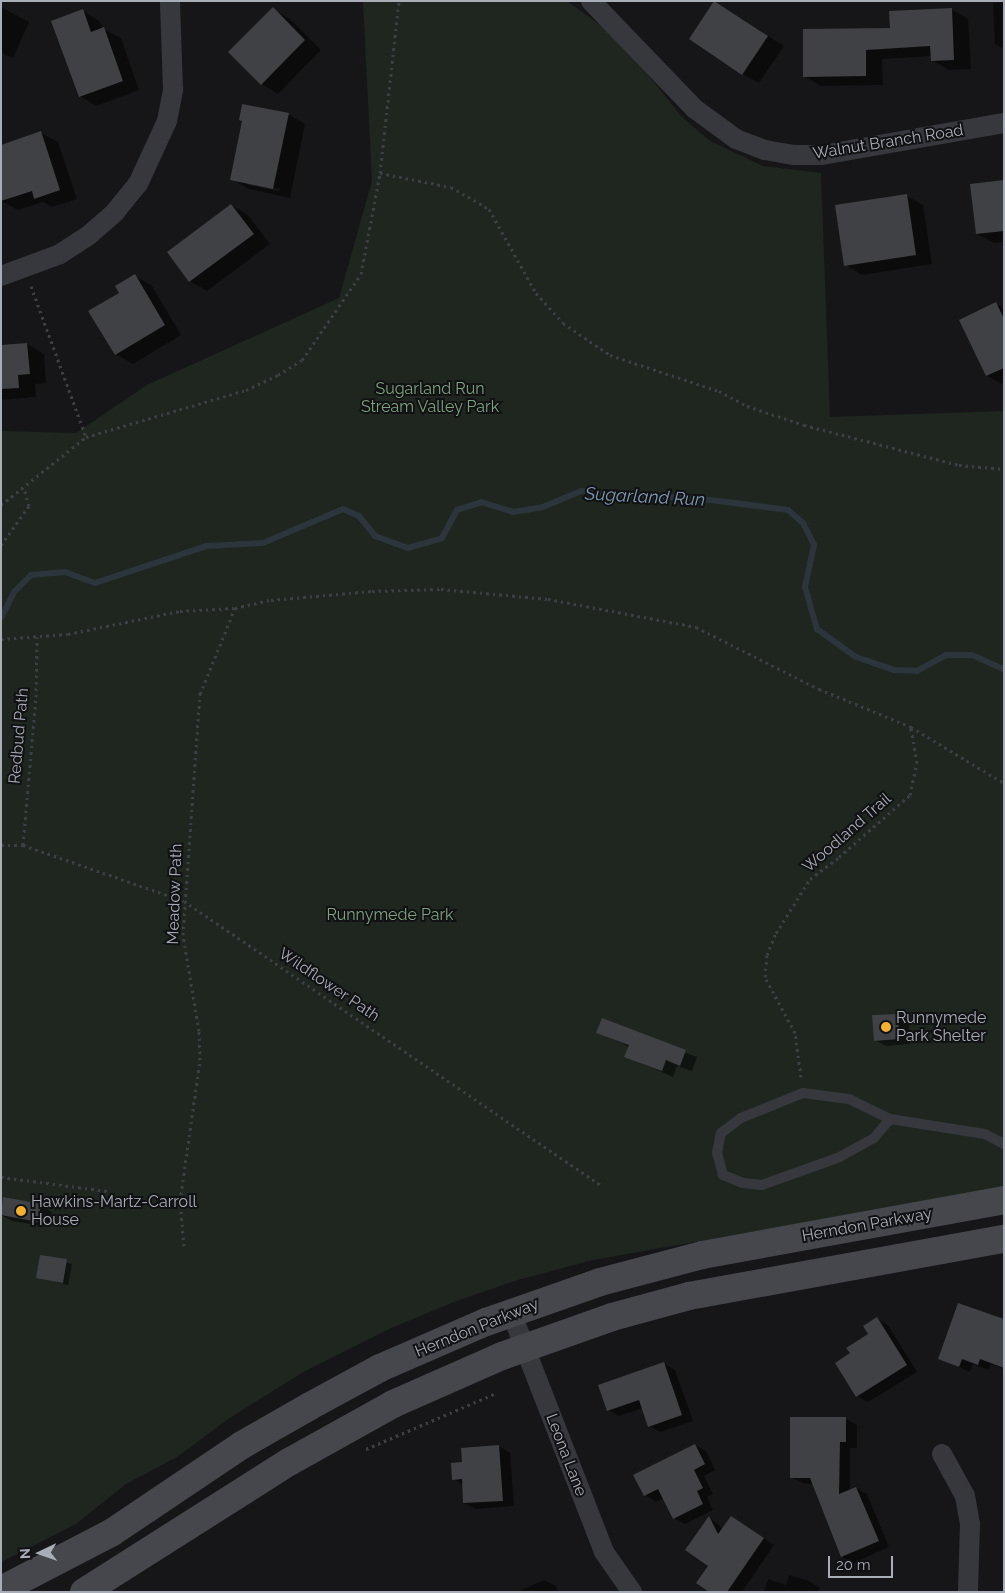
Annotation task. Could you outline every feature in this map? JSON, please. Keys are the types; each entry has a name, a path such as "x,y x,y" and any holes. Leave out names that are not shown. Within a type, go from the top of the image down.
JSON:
{"main road":[{"name":"Herndon Parkway","path":"1,1590 111,1533 242,1445 310,1406 452,1335 511,1312 600,1282 702,1255 1004,1200"},
{"path":"84,1592 126,1568 255,1482 338,1434 393,1404 524,1348 612,1317 689,1296 1004,1239"}],"street":[{"path":"1,276 25,269 60,254 89,236 115,212 138,184 151,160 166,122 173,89 170,1"},
{"name":"Walnut Branch Road","path":"591,1 713,124 736,139 765,150 793,155 822,155 1004,123"},
{"name":"Leona Lane","path":"511,1312 604,1552 632,1592"},
{"path":"942,1454 965,1496 970,1523 968,1592"}],"lane":[{"path":"890,1120 874,1138 840,1157 790,1176 762,1184 743,1183 724,1175 717,1153 721,1133 741,1118 803,1093 849,1099 890,1120 985,1134 1004,1144"}],"path":[{"path":"1,505 86,437 246,390 302,360 361,274 380,173 399,1"},
{"path":"380,173 451,186 489,209 536,293 564,323 610,356 719,391 747,406 804,425 960,465 1004,469"},
{"path":"25,269 86,437"},
{"path":"1,545 29,506 24,488"},
{"path":"1,639 37,638 180,611 235,608 280,599 441,589 548,599 696,626 819,689 911,728 1004,783"},
{"name":"Meadow Path","path":"184,1246 180,1201 200,1060 199,1030 182,935 200,694 235,608"},
{"name":"Redbud Path","path":"23,845 36,697 37,638"},
{"name":"Woodland Trail","path":"803,1093 795,1033 765,977 767,955 776,933 810,879 839,857 910,795 917,762 911,728"},
{"path":"1,846 23,845"},
{"name":"Wildflower Path","path":"23,845 184,901 602,1186"},
{"path":"1,1176 107,1191"},
{"path":"360,1451 406,1434 494,1394"}],"green space":[{"name":"Runnymede Park","path":"363,1 567,1 607,30 634,57 681,116 710,141 763,166 821,173 830,417 1004,411 1004,1187 593,1260 518,1280 454,1302 391,1328 305,1371 231,1417 177,1457 126,1484 76,1524 1,1562 1,431 76,433 147,385 339,298 372,181"}],"building":[{"path":"714,1 768,36 742,75 689,39"},
{"path":"273,7 305,40 261,85 228,52"},
{"path":"952,8 954,60 931,61 930,46 866,50 866,76 803,77 803,29 890,28 889,11"},
{"path":"83,9 91,32 104,27 123,81 79,97 51,21"},
{"path":"242,104 289,113 273,189 230,180 242,121 239,120"},
{"path":"41,131 60,190 34,199 32,191 1,201 1,145"},
{"path":"1004,180 1004,231 976,234 970,184"},
{"path":"907,194 916,255 844,266 835,205"},
{"path":"231,204 254,234 189,282 167,252"},
{"path":"135,274 165,325 115,355 88,311 119,293 115,286"},
{"path":"996,302 1004,319 1004,368 986,376 959,320"},
{"path":"27,343 30,374 18,375 19,388 1,389 1,345"},
{"name":"Runnymede Park Shelter","path":"898,1014 899,1039 874,1041 872,1015"},
{"path":"602,1018 686,1050 680,1066 666,1060 662,1071 624,1057 629,1045 596,1033"},
{"name":"Hawkins-Martz-Carroll House","path":"3,1197 41,1204 38,1222 1,1215"},
{"path":"40,1255 67,1259 63,1283 36,1278"},
{"path":"958,1303 1004,1319 1004,1368 980,1359 978,1365 962,1359 959,1367 938,1359"},
{"path":"877,1317 907,1365 856,1397 835,1363 850,1353 846,1348 868,1334 863,1326"},
{"path":"664,1362 682,1415 648,1427 639,1400 607,1411 598,1385"},
{"path":"790,1417 846,1417 846,1442 840,1442 839,1494 856,1487 879,1541 841,1557 810,1478 790,1478"},
{"path":"695,1444 705,1464 694,1470 703,1488 697,1491 703,1504 673,1519 658,1489 644,1496 633,1475"},
{"path":"499,1445 503,1501 463,1503 462,1479 452,1480 451,1463 462,1462 461,1448"},
{"path":"709,1516 718,1534 731,1516 764,1538 727,1592 709,1592 696,1583 708,1566 685,1550"}],"waterway":[{"name":"Sugarland Run","path":"1,618 14,592 31,575 65,572 95,583 207,546 263,543 343,509 359,516 375,536 408,548 442,538 457,510 481,502 513,512 543,507 581,491 711,500 788,510 803,523 814,545 805,587 817,629 856,657 894,670 917,671 946,655 972,655 1004,669"}],"place":[{"name":"Runnymede Park Shelter","path":"886,1027"},
{"name":"Hawkins-Martz-Carroll House","path":"21,1211"}],"park label":[{"name":"Sugarland Run Stream Valley Park","path":"430,398"}]}
